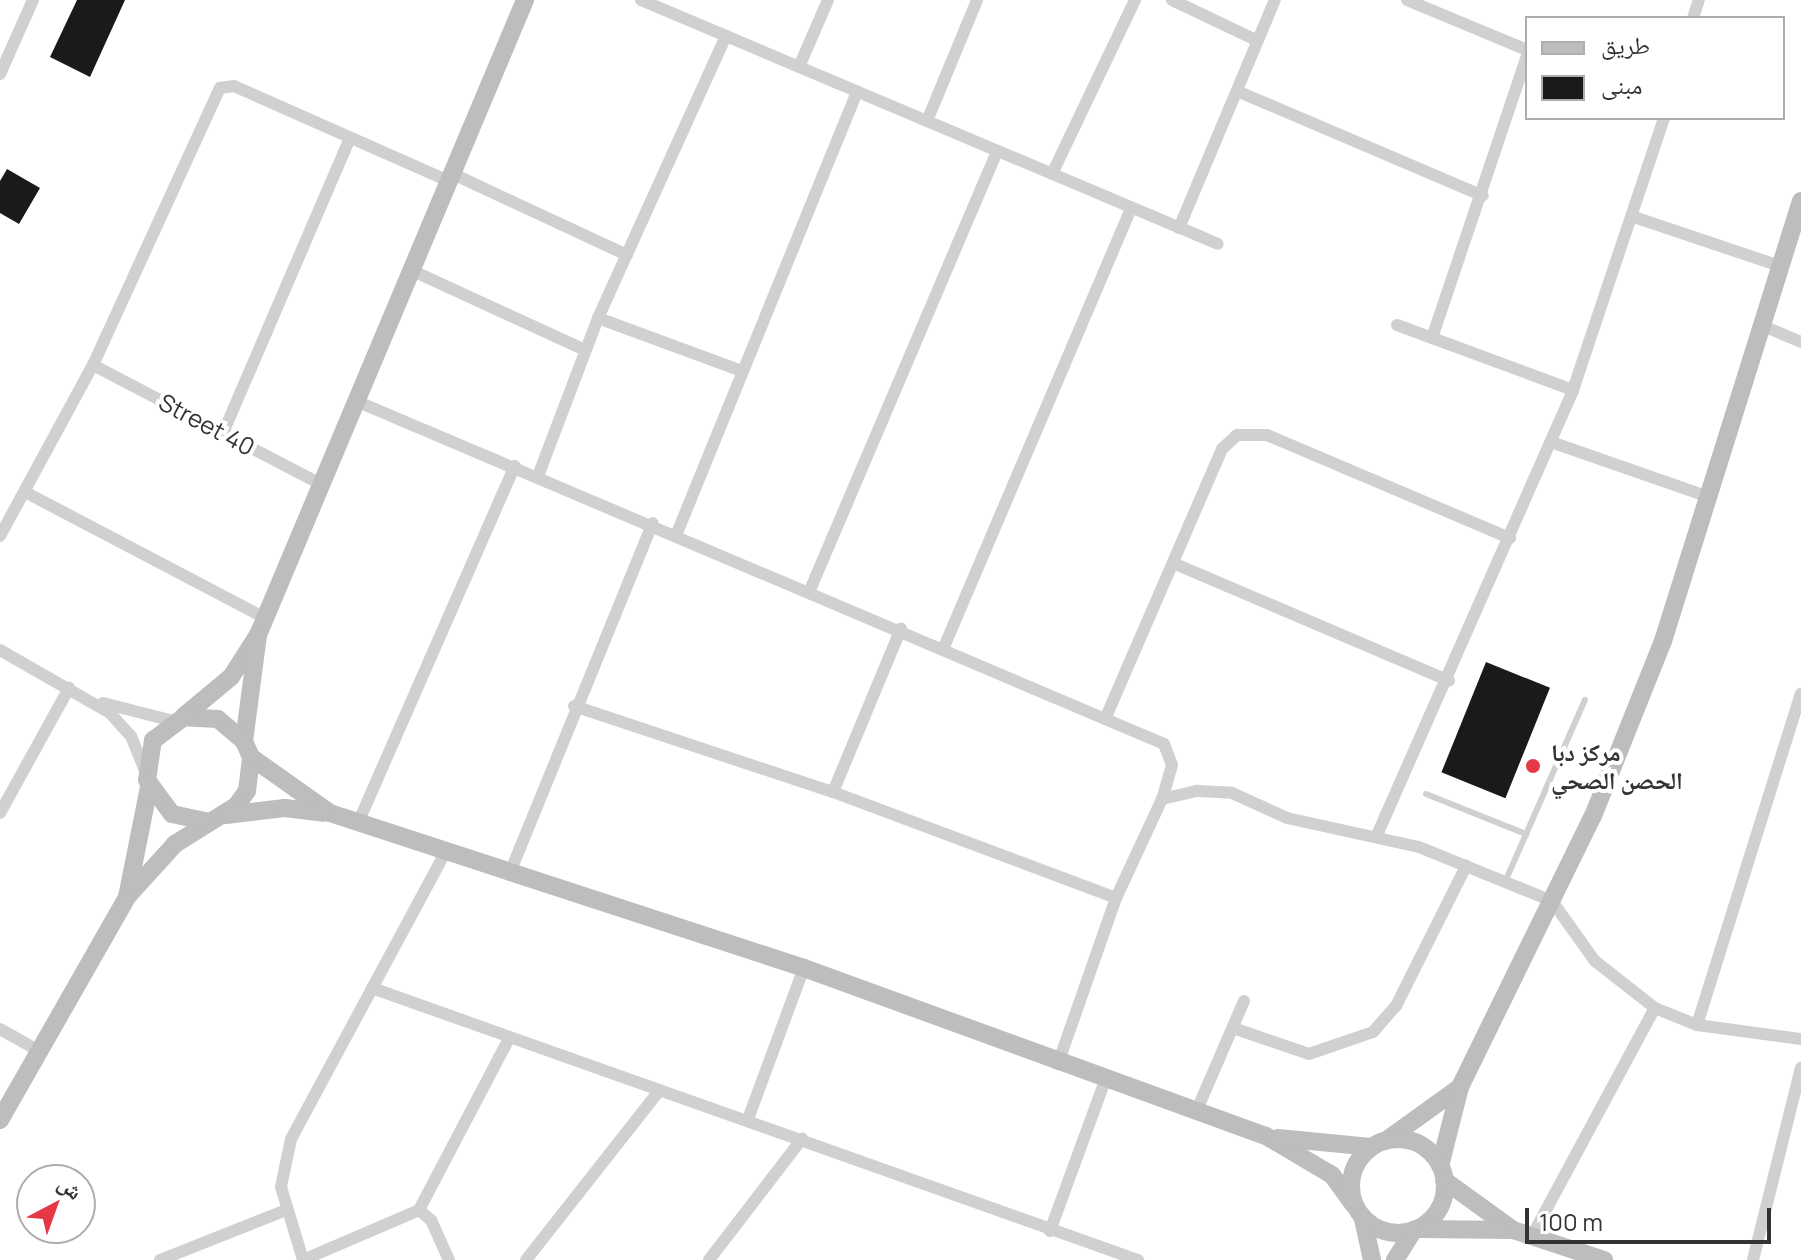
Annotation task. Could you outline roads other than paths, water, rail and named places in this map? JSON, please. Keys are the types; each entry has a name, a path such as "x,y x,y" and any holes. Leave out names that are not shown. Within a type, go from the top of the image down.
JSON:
{"street":[{"path":"0,74 33,0"},
{"path":"127,897 148,783 148,752 178,719 231,677 262,627 525,0"},
{"path":"641,0 666,5 726,36 1218,244"},
{"path":"799,67 828,0"},
{"path":"927,121 977,0"},
{"path":"1052,174 1135,0"},
{"path":"1172,0 1258,41"},
{"path":"1179,228 1275,0"},
{"path":"1407,0 1424,3 1525,49"},
{"path":"538,476 598,318 726,36"},
{"path":"1432,338 1483,196 1525,62"},
{"path":"0,536 93,365 220,88 234,86 627,255"},
{"path":"677,533 739,370 857,91"},
{"path":"1237,91 1483,196"},
{"path":"1377,835 1449,681 1573,390 1634,217 1663,120"},
{"path":"223,433 350,138"},
{"path":"810,590 997,151"},
{"path":"1395,1260 1416,1230 1439,1209 1442,1173 1460,1087 1593,816 1663,641 1801,201"},
{"path":"944,647 1131,208"},
{"path":"1634,217 1780,266"},
{"path":"411,270 585,350"},
{"path":"598,318 739,370"},
{"path":"1397,325 1573,390"},
{"path":"1761,325 1801,342"},
{"name":"Street 40","path":"93,365 321,484"},
{"path":"356,401 677,533 1158,739 1169,750 1172,765 1162,799 1116,898 1058,1064"},
{"path":"1106,717 1222,449 1252,432 1510,538"},
{"path":"1551,442 1709,497"},
{"path":"358,823 515,466"},
{"path":"25,492 262,627"},
{"path":"509,875 574,706 653,523"},
{"path":"1173,563 1449,681"},
{"path":"0,1120 127,897 247,791 248,749 262,627"},
{"path":"833,792 901,629"},
{"path":"0,650 81,695 131,736 148,783 172,814 214,818 285,808 330,813 509,875 804,968 1058,1064 1266,1136 1332,1175 1359,1212 1389,1233 1513,1230 1604,1260"},
{"path":"0,813 69,688"},
{"path":"1697,1025 1801,694"},
{"path":"81,695 178,719 218,719 248,749 330,813"},
{"path":"574,706 833,792 1116,898"},
{"path":"1162,799 1198,791 1232,793 1287,818 1377,835 1466,866 1552,901 1595,961 1655,1008 1697,1025 1801,1039"},
{"path":"445,853 291,1139 284,1211 303,1260 419,1210 510,1037"},
{"path":"1233,1028 1309,1054 1373,1032 1396,1006 1466,866"},
{"path":"748,1119 804,968"},
{"path":"372,988 1138,1260"},
{"path":"1196,1112 1244,1001"},
{"path":"1532,1236 1655,1008"},
{"path":"0,1029 39,1051"},
{"path":"1753,1260 1801,1068"},
{"path":"1050,1231 1105,1081"},
{"path":"1372,1260 1352,1173 1378,1144 1460,1087"},
{"path":"526,1260 660,1090"},
{"path":"1266,1136 1417,1144 1442,1173 1513,1230"},
{"path":"712,1259 802,1139"},
{"path":"419,1210 431,1220 449,1260"},
{"path":"160,1260 284,1211"}],"lane":[{"path":"1505,882 1585,700"},
{"path":"1426,794 1526,834"}],"place":[{"name":"مركز دبا الحصن الصحي","path":"1533,766"}]}
